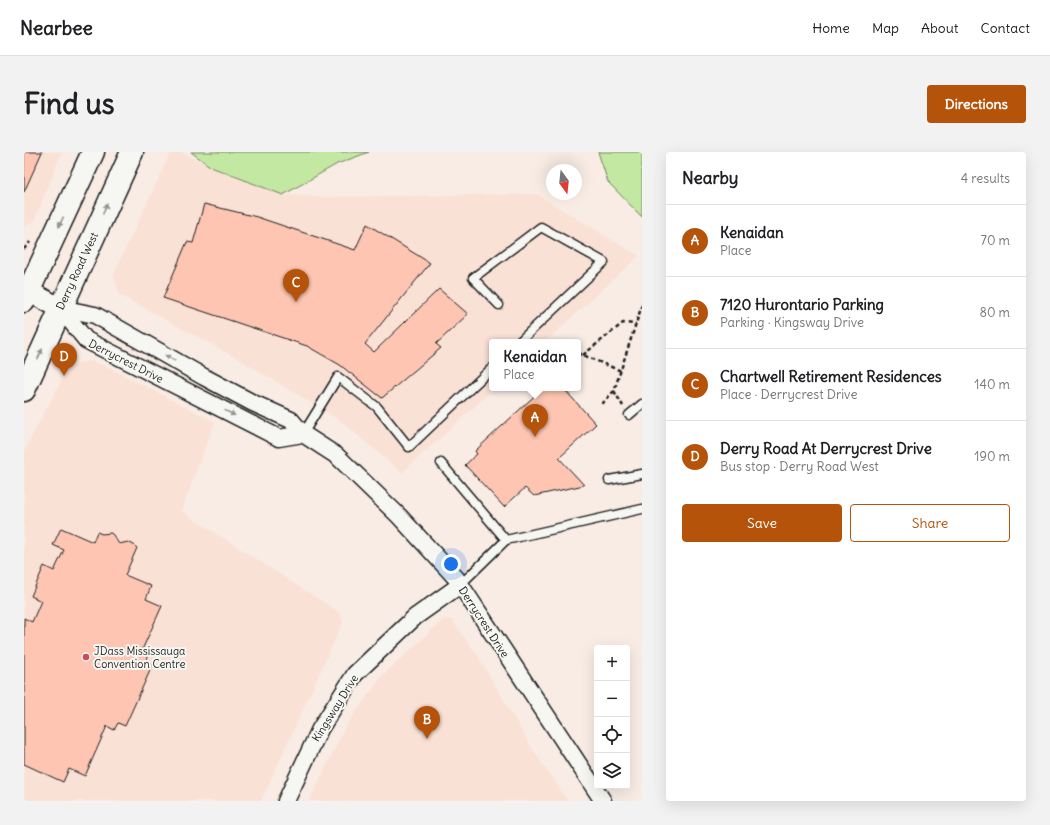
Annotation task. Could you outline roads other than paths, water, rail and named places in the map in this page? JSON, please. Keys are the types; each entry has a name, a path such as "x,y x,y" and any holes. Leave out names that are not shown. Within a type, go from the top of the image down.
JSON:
{"main road":[{"path":"25,294 93,152"},
{"name":"Derry Road West","path":"24,390 132,152"}],"street":[{"path":"25,294 60,308"},
{"name":"Derrycrest Drive","path":"60,308 86,340 279,438 303,434"},
{"name":"Derrycrest Drive","path":"60,308 95,316 204,377 253,403 291,420 303,434 338,456 399,516 456,578 603,801"},
{"name":"Kingsway Drive","path":"286,801 320,728 355,674 415,617 460,585"}],"lane":[{"path":"499,304 473,278 541,227 604,262 522,339"},
{"path":"303,434 338,377 377,407 409,447 489,371"},
{"path":"629,415 642,404"},
{"path":"440,464 506,540"},
{"path":"608,480 642,474"},
{"path":"460,585 506,540 642,509"}],"place":[{"name":"Chartwell Retirement Residences","path":"296,302"},
{"name":"Derry Road At Derrycrest Drive","path":"64,376"},
{"name":"Kenaidan","path":"535,437"},
{"name":"JDass Mississauga Convention Centre","path":"86,657"},
{"name":"7120 Hurontario Parking","path":"427,739"}]}
